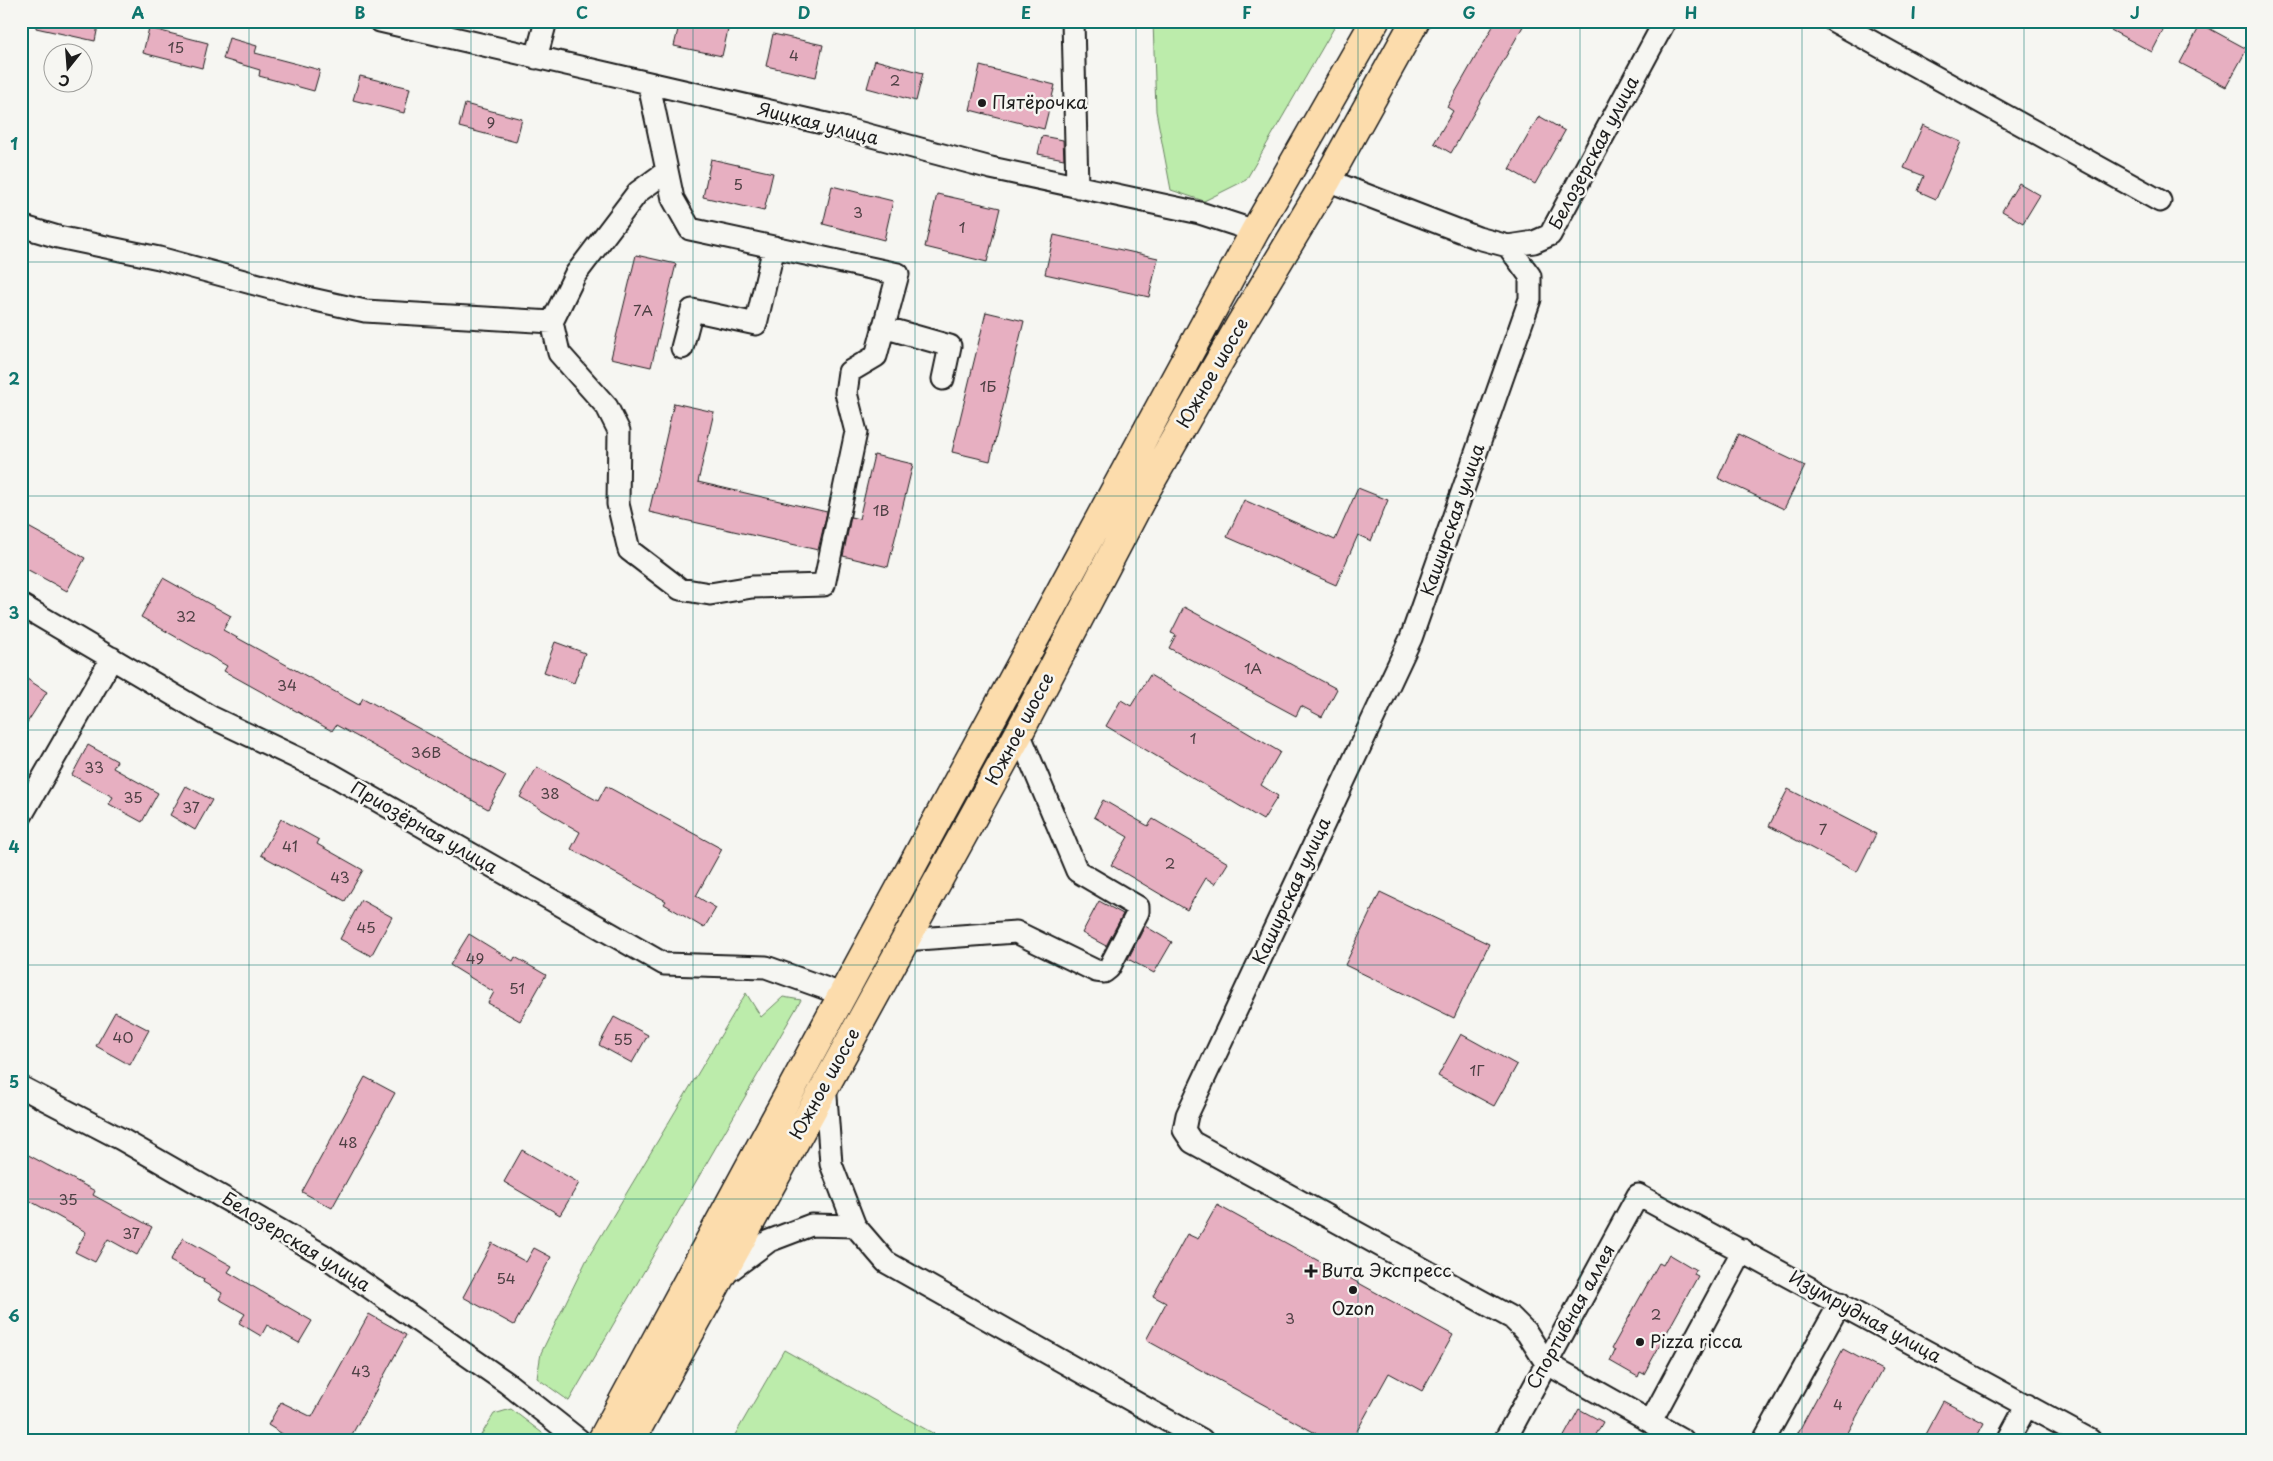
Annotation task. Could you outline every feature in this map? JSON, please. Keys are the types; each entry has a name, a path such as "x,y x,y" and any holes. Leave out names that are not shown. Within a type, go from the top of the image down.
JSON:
{"main road":[{"name":"Южное шоссе","path":"602,1440 1255,231 1375,21"},
{"name":"Южное шоссе","path":"631,1440 825,1083 1019,733 1146,490 1240,326 1327,180 1415,21"}],"street":[{"name":"Яицкая улица","path":"380,21 649,85 831,125 991,168 1200,213 1255,231"},
{"path":"536,58 546,21"},
{"path":"1073,21 1077,187"},
{"name":"Белозерская улица","path":"1327,180 1478,238 1508,246 1534,242 1550,236 1665,21"},
{"path":"1834,21 2160,201"},
{"path":"649,85 673,199 690,230 898,274 876,356 850,372 846,393 856,432 824,585 752,587 710,594 680,589 629,550 618,504 619,431 607,407 559,353 552,322 575,275 638,192 667,171"},
{"path":"21,226 58,237 159,258 307,298 365,311 552,322"},
{"name":"Каширская улица","path":"1508,246 1530,276 1530,299 1411,638 1187,1116 1184,1130 1192,1142 1512,1318 1528,1333 1546,1362"},
{"path":"682,348 692,310 756,324 774,247"},
{"path":"883,328 950,346 943,379"},
{"name":"Приозёрная улица","path":"21,605 211,717 331,774 664,964 766,967 844,995"},
{"path":"21,816 112,658"},
{"path":"904,940 1016,932 1096,971 1104,972 1109,968 1138,912 1138,907 1077,871 1019,733"},
{"path":"825,1083 831,1164 855,1226 886,1262 1202,1440"},
{"name":"Белозерская улица","path":"21,1087 121,1139 324,1255 507,1383 579,1440"},
{"name":"Спортивная аллея","path":"1505,1440 1638,1195"},
{"name":"Изумрудная улица","path":"1638,1195 1743,1250 2087,1439"},
{"path":"719,1278 768,1242 811,1225 855,1226"},
{"path":"1651,1421 1743,1250"},
{"path":"1764,1440 1840,1303"},
{"path":"1546,1362 1684,1440"},
{"path":"2008,1440 2027,1405"}],"green space":[{"path":"1153,21 1338,21 1246,180 1204,201 1171,190 1156,111"},
{"path":"746,993 761,1017 783,997 801,1000 569,1401 537,1378 541,1353 586,1261"},
{"path":"784,1350 945,1440 732,1440"},
{"path":"511,1409 550,1440 478,1440 494,1414"}],"building":[{"path":"36,21 99,21 95,41 36,28"},
{"path":"680,21 730,21 722,56 674,46"},
{"path":"1496,21 1526,21 1451,153 1434,143 1453,111 1447,107"},
{"path":"2094,21 2168,21 2152,52"},
{"path":"2201,24 2247,49 2226,87 2180,63"},
{"path":"149,28 208,43 202,68 143,53"},
{"path":"773,34 823,45 816,77 766,66"},
{"path":"229,38 257,46 255,53 320,70 314,91 259,76 260,70 223,59"},
{"path":"875,60 923,73 916,101 867,88"},
{"path":"980,66 1055,85 1044,129 970,110"},
{"path":"360,76 410,88 404,113 353,100"},
{"path":"465,104 522,119 516,142 459,127"},
{"path":"1539,116 1565,131 1535,184 1509,169"},
{"path":"1923,125 1961,142 1936,199 1918,191 1924,176 1904,168"},
{"path":"1042,136 1063,140 1064,159 1038,154"},
{"path":"711,159 773,173 764,211 703,197"},
{"path":"2019,183 2040,195 2023,223 2002,211"},
{"path":"832,186 893,201 884,240 823,224"},
{"path":"937,194 1000,208 987,262 925,247"},
{"path":"1054,235 1158,258 1149,297 1045,274"},
{"path":"636,255 676,264 651,367 611,358"},
{"path":"986,312 1024,321 990,461 952,452"},
{"path":"674,403 714,412 698,482 827,512 818,550 649,512"},
{"path":"1738,434 1805,466 1784,509 1718,478"},
{"path":"874,455 913,464 888,567 843,556 851,517 859,519"},
{"path":"1358,488 1388,500 1371,541 1358,535 1336,585 1227,537 1244,500 1335,540"},
{"path":"21,523 85,558 67,591 21,566"},
{"path":"163,578 231,616 223,630 359,705 363,698 506,776 488,809 336,725 332,731 224,671 227,666 141,617"},
{"path":"1184,607 1337,689 1322,717 1301,706 1296,716 1169,648 1176,635 1171,633"},
{"path":"555,642 585,653 574,683 544,672"},
{"path":"21,675 47,692 21,732"},
{"path":"1150,675 1280,752 1261,785 1278,796 1263,820 1106,726 1121,700 1131,706"},
{"path":"88,745 117,761 113,768 158,793 142,822 109,804 113,797 72,775"},
{"path":"537,767 598,801 606,786 722,849 696,896 716,908 704,928 664,904 666,901 571,849 580,832 520,797"},
{"path":"186,786 212,800 195,830 170,815"},
{"path":"1788,789 1876,834 1857,872 1769,826"},
{"path":"1103,800 1148,826 1153,819 1228,863 1215,884 1206,878 1187,910 1111,865 1128,837 1094,817"},
{"path":"281,819 319,840 317,844 363,870 345,901 261,855"},
{"path":"1380,892 1489,944 1454,1018 1345,965"},
{"path":"361,900 392,917 371,956 340,939"},
{"path":"1099,901 1123,914 1106,946 1082,933"},
{"path":"1145,926 1172,942 1154,973 1128,959"},
{"path":"469,934 513,961 515,957 546,975 520,1021 488,1003 494,992 450,965"},
{"path":"115,1012 149,1030 130,1065 96,1046"},
{"path":"614,1017 648,1035 632,1063 599,1045"},
{"path":"1461,1034 1517,1065 1494,1106 1438,1076"},
{"path":"365,1077 395,1093 332,1208 302,1192"},
{"path":"522,1150 579,1183 560,1215 504,1182"},
{"path":"21,1151 95,1191 93,1195 152,1227 137,1255 108,1239 95,1262 75,1252 86,1232 21,1196"},
{"path":"1217,1205 1453,1335 1422,1391 1389,1373 1352,1440 1328,1440 1146,1340 1166,1303 1153,1296 1187,1234 1198,1239"},
{"path":"183,1238 232,1266 228,1272 312,1321 299,1343 267,1325 261,1336 239,1323 245,1314 219,1299 222,1293 203,1282 204,1279 170,1261"},
{"path":"492,1243 526,1262 534,1248 551,1257 514,1325 463,1297"},
{"path":"1669,1254 1696,1270 1694,1274 1698,1276 1644,1374 1640,1372 1638,1377 1610,1361 1615,1350 1612,1348 1659,1263 1663,1265"},
{"path":"369,1314 406,1335 349,1440 281,1440 284,1435 268,1425 281,1402 312,1417"},
{"path":"1843,1349 1882,1370 1844,1440 1794,1440"},
{"path":"1943,1401 1984,1423 1975,1440 1922,1440"},
{"path":"1579,1409 1603,1422 1593,1440 1562,1440"}],"place":[{"name":"Пятёрочка","path":"982,103"},
{"name":"Вита Экспресс","path":"1311,1271"},
{"name":"Ozon","path":"1353,1290"},
{"name":"Pizza ricca","path":"1640,1342"}]}
